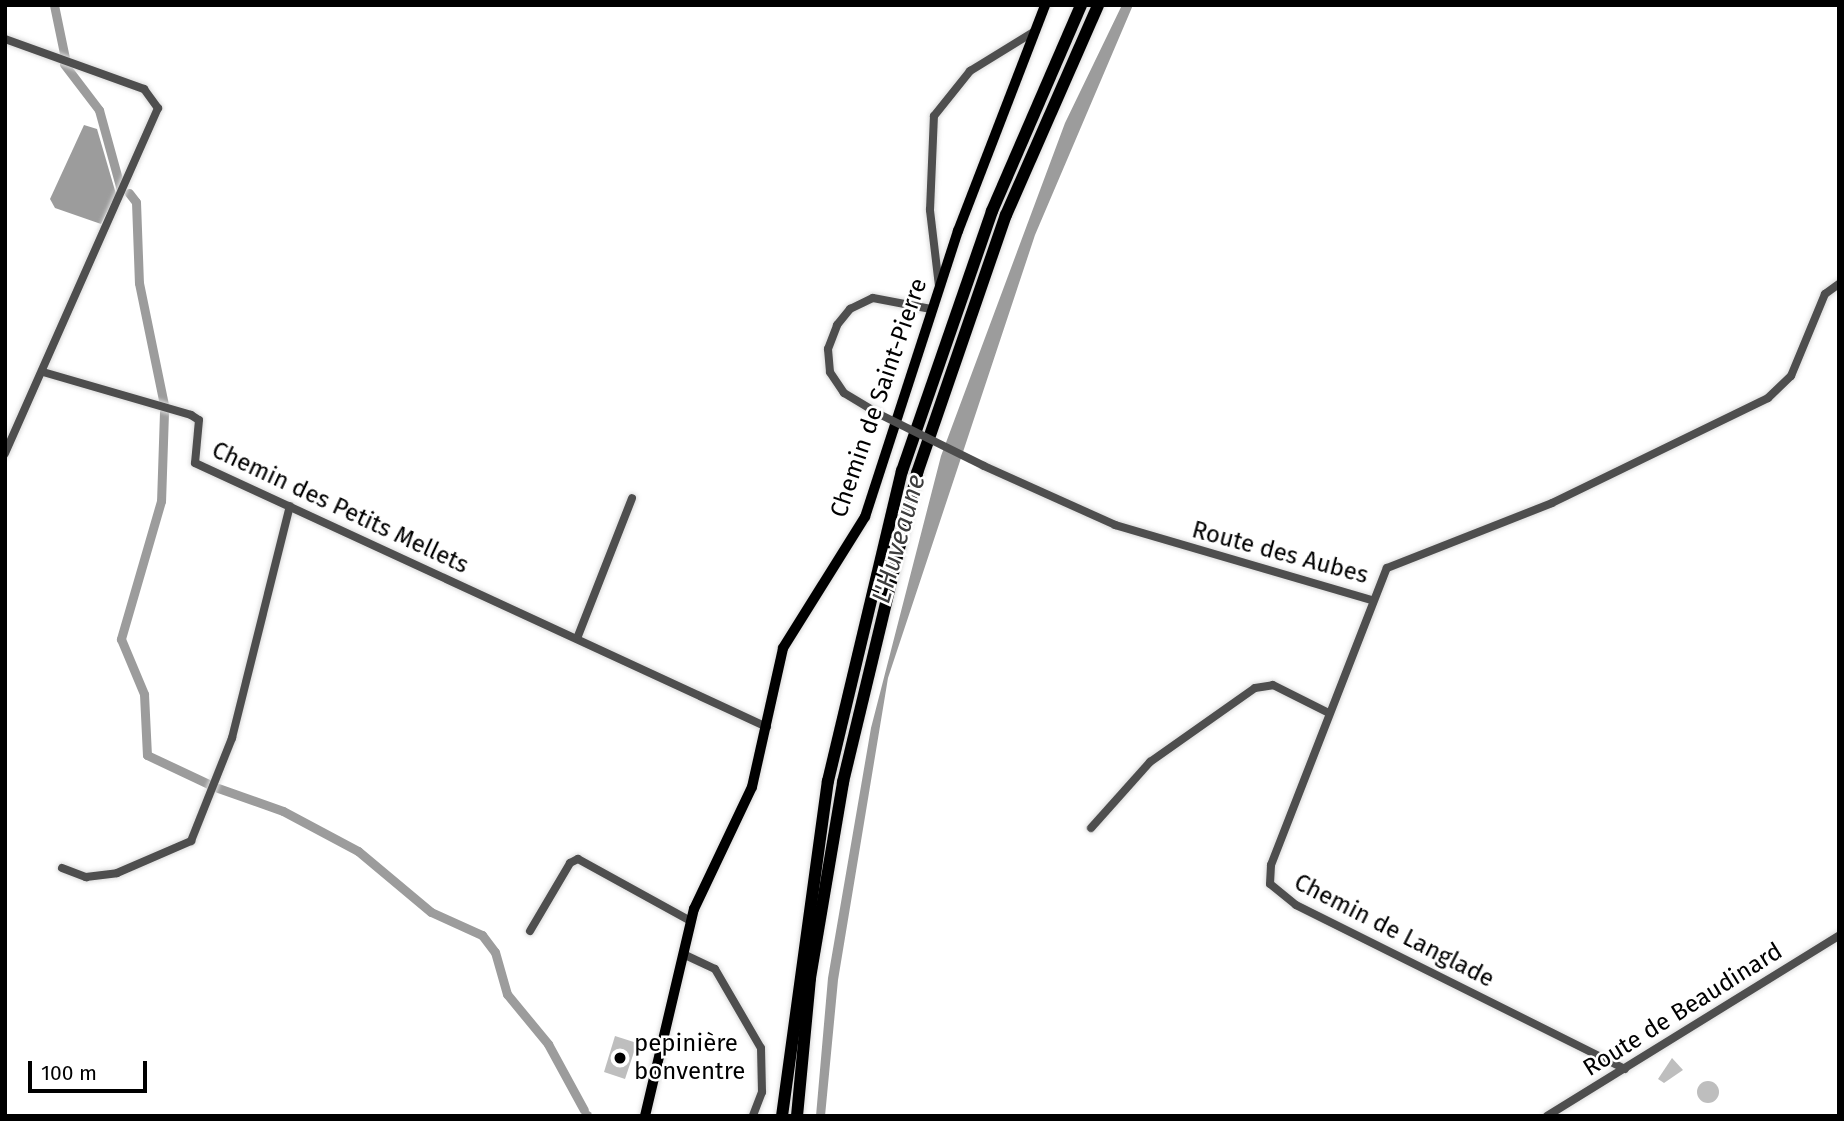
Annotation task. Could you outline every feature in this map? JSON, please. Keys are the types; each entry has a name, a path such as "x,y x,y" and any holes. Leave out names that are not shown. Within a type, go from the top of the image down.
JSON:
{"highway":[{"path":"782,1116 828,781 899,484 992,211 1081,5"},
{"path":"797,1116 810,978 842,782 910,499 1006,215 1097,5"}],"main road":[{"name":"Chemin de Saint-Pierre","path":"645,1116 691,921 752,788 789,634 865,517 939,286 1045,5"}],"street":[{"path":"939,286 930,222 934,116 970,71 1035,31"},
{"path":"5,39 144,89 158,108 5,454"},
{"name":"Route des Aubes","path":"931,309 873,298 850,309 837,325 828,349 830,372 844,393 879,414 984,466 1115,525 1372,600 1395,561 1552,503 1768,398 1791,376 1825,294 1839,284"},
{"name":"Chemin des Petits Mellets","path":"43,372 191,415 199,420 195,463 578,636 767,727"},
{"path":"578,636 632,498"},
{"path":"62,868 86,877 117,873 191,841 232,738 290,506"},
{"name":"Chemin de Langlade","path":"1372,600 1271,865 1275,891 1625,1069"},
{"path":"1091,828 1150,762 1255,688 1273,685 1329,713"},
{"path":"530,931 578,859 691,921"},
{"name":"Route de Beaudinard","path":"1547,1116 1839,936"},
{"path":"683,954 715,969 761,1048 762,1092 753,1116"}],"shaded area":[{"path":"1122,5 1133,5 1035,235 888,678 838,980 825,1116 816,1116 828,978 871,728 941,456 1065,123"},
{"path":"84,125 97,129 116,194 101,224 55,208 50,199"}],"building":[{"name":"pepinière bonventre","path":"615,1036 637,1043 625,1079 604,1072"},
{"path":"1672,1058 1683,1070 1664,1083 1658,1079"},
{"path":"1708,1081 1716,1084 1719,1092 1716,1100 1708,1103 1700,1100 1697,1092 1700,1084"}],"waterway":[{"path":"54,5 65,58"},
{"path":"64,64 99,110 121,190"},
{"path":"129,193 136,202 139,283 164,405"},
{"path":"164,412 161,501 121,639 144,694 147,755 213,786"},
{"path":"218,788 283,811 358,851 431,912 482,935 495,952 507,994 548,1044 584,1110"}],"place":[{"name":"pepinière bonventre","path":"620,1058"}],"water label":[{"name":"L'Huveaune","path":"899,539"}]}
